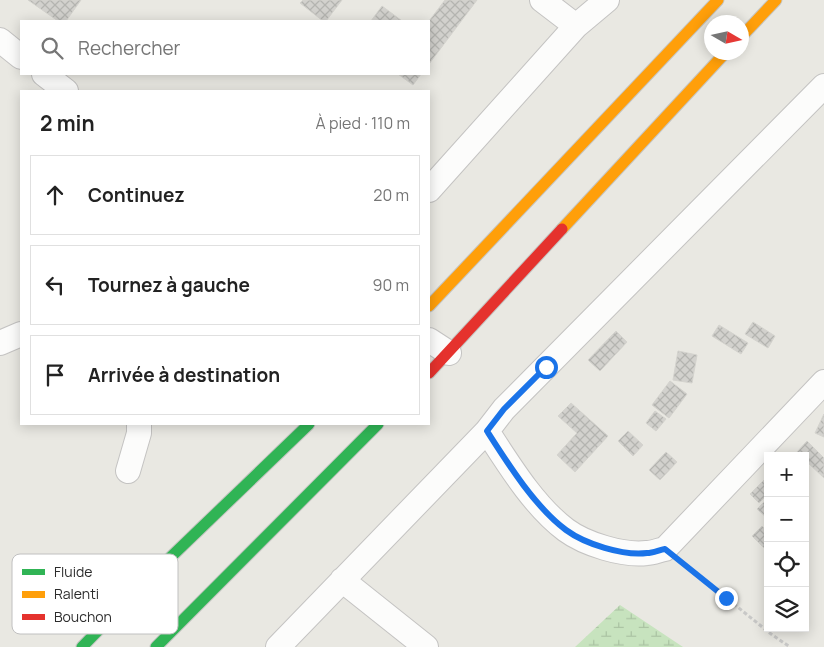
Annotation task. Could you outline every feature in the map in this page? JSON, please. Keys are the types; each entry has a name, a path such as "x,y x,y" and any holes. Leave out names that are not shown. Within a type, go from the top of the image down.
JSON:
{"main road":[{"path":"430,305 718,0"},
{"path":"749,29 776,0"},
{"path":"430,372 719,60"},
{"path":"173,554 308,425"},
{"path":"178,625 377,425"},
{"path":"82,647 94,634"},
{"path":"156,647 169,634"}],"street":[{"path":"542,0 576,26"},
{"path":"430,189 576,26 606,0"},
{"path":"0,40 20,55"},
{"path":"45,75 65,90"},
{"path":"278,647 487,431 511,402 824,86"},
{"path":"0,343 20,334"},
{"path":"430,341 449,353"},
{"path":"487,431 513,470 542,506 566,531 590,543 620,552 646,554 665,549 824,382"},
{"path":"128,471 137,440 138,425"},
{"path":"342,580 426,647"}],"path":[{"path":"665,549 790,647"}],"green space":[{"path":"620,605 683,647 575,647"}],"building":[{"path":"28,0 81,0 67,20 57,20"},
{"path":"303,0 342,0 327,20 322,20 300,3"},
{"path":"445,0 477,0 430,63 430,20"},
{"path":"382,6 401,20 372,20"},
{"path":"399,75 420,75 413,85"},
{"path":"753,322 775,336 768,348 745,334"},
{"path":"719,325 748,343 741,354 712,336"},
{"path":"616,331 627,342 600,371 588,360"},
{"path":"678,351 697,355 692,383 673,380"},
{"path":"670,381 687,394 669,418 652,405"},
{"path":"571,403 608,436 575,472 557,455 577,433 558,416"},
{"path":"655,411 666,419 656,431 646,423"},
{"path":"824,414 824,437 815,433"},
{"path":"628,431 643,445 633,456 618,441"},
{"path":"807,441 824,458 824,478 809,464 809,452 797,452"},
{"path":"666,452 677,462 660,480 649,470"},
{"path":"764,480 764,498 759,503 750,494"},
{"path":"764,502 764,515 757,509"},
{"path":"762,526 764,528 764,548 752,536"}],"traffic: fast":[{"path":"174,554 308,425"},
{"path":"178,625 377,425"},
{"path":"82,647 95,634"},
{"path":"156,647 169,634"}],"traffic: slow":[{"path":"430,305 718,0"},
{"path":"749,29 776,0"},
{"path":"562,229 719,60"}],"traffic: jam":[{"path":"430,372 562,229"}],"route":[{"path":"546,367 504,409 487,431 513,470 542,506 566,531 590,543 620,552 646,554 665,549 726,598"}]}
